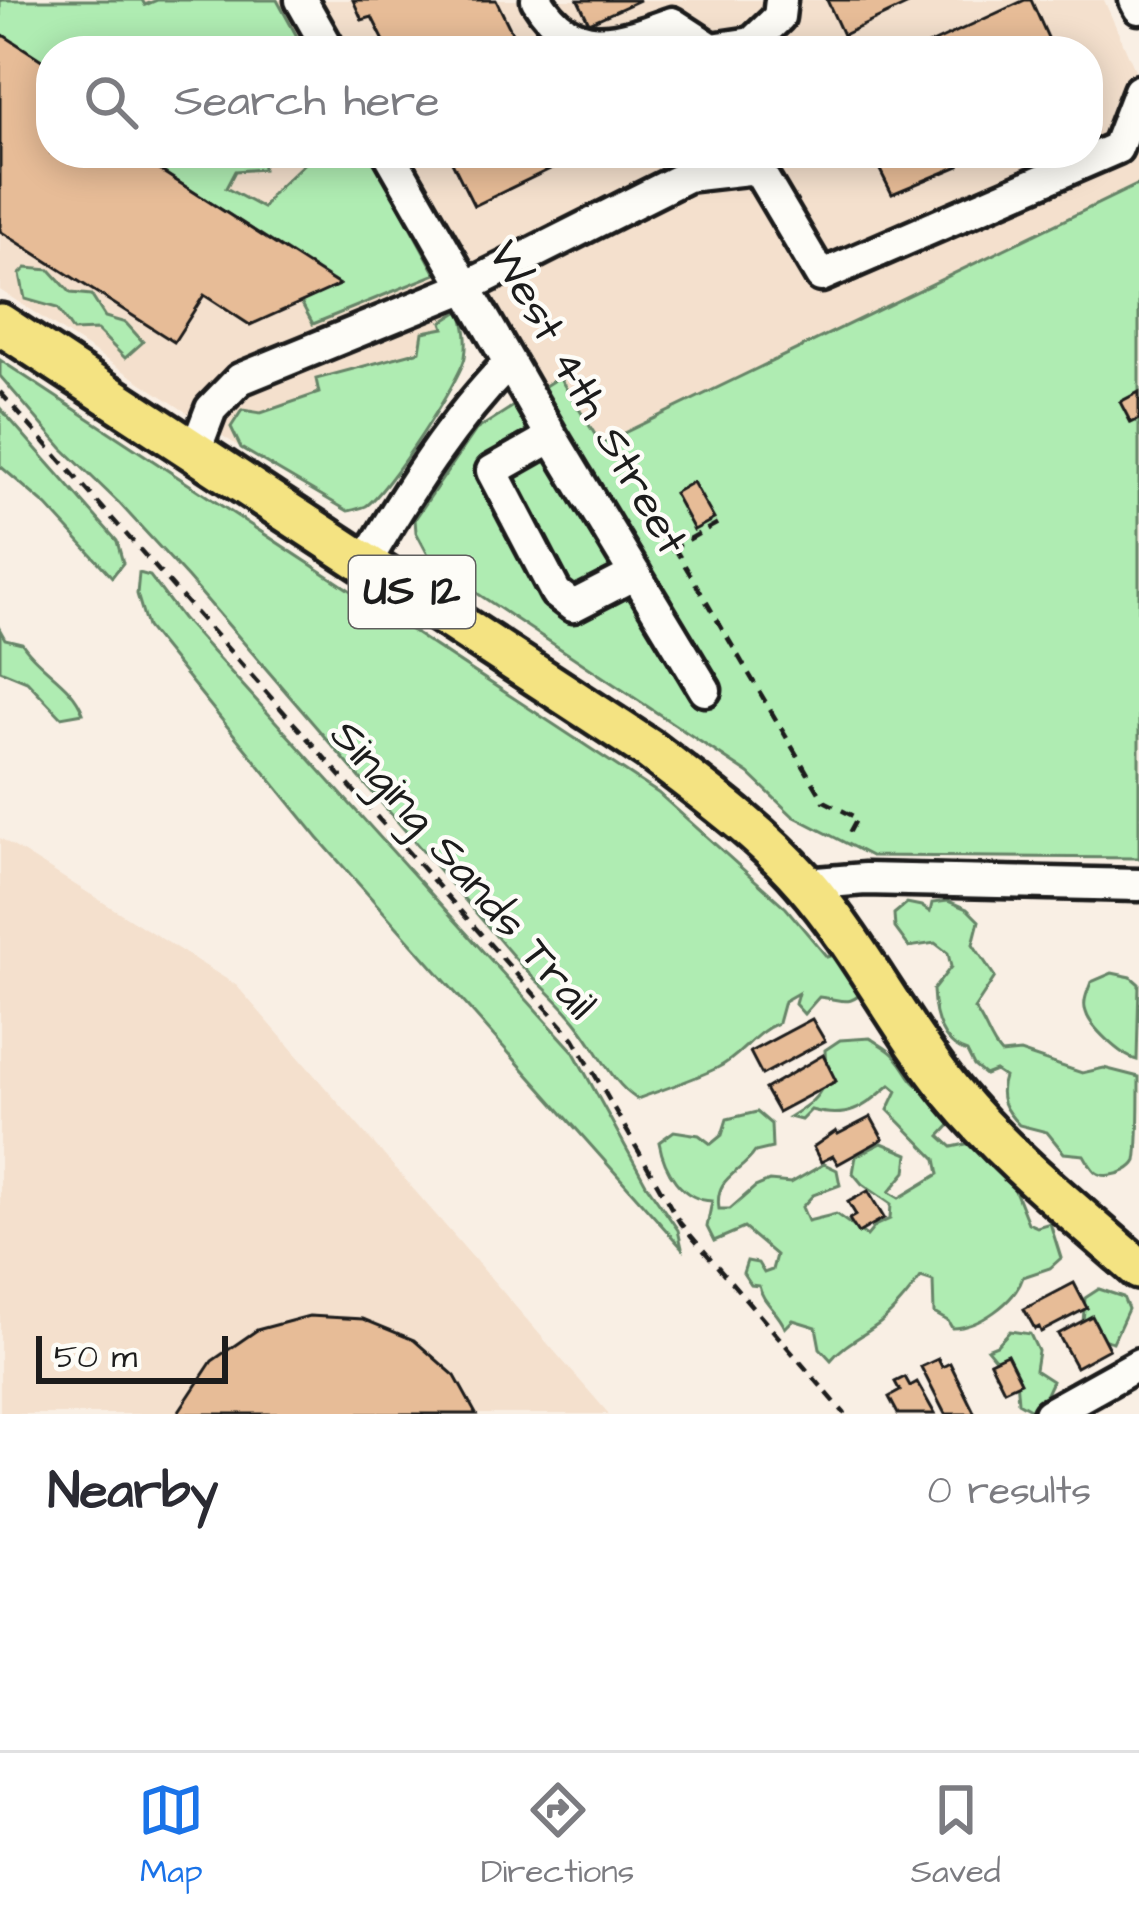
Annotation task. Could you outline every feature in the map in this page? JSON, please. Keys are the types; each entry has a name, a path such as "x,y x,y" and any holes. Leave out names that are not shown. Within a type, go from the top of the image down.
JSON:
{"main road":[{"name":"US 12","path":"0,323 650,750 767,843 806,884 858,953 951,1090 999,1144 1139,1269"}],"street":[{"path":"301,0 321,36"},
{"path":"537,0 571,36"},
{"path":"759,36 779,17 781,0"},
{"path":"1135,0 1139,8"},
{"path":"635,36 672,22 693,36"},
{"path":"1103,154 1118,148 1139,91"},
{"name":"West 4th Street","path":"398,168 705,690"},
{"path":"195,451 211,409 240,379 466,287 687,176 757,168 821,276 1072,168"},
{"path":"365,562 478,394 509,363"},
{"path":"548,429 492,471 556,593 573,606 635,574"},
{"path":"806,884 865,879 1139,885"},
{"path":"1049,1414 1139,1364"}],"path":[{"name":"Singing Sands Trail","path":"0,392 574,1039 680,1223 845,1414"},
{"path":"718,523 672,548 824,801 857,818 849,833"}],"shaded area":[{"path":"0,0 282,0 303,36 36,36 36,168 380,168 461,310 442,322 445,328 420,351 317,379 319,393 260,413 242,410 231,427 241,448 0,290"},
{"path":"321,0 1104,0 1139,79 1139,184 600,444 559,378 543,387 418,168 1103,168 1103,36 341,36"},
{"path":"0,838 236,985 609,1414 0,1414"}],"green space":[{"path":"0,0 142,0 145,5 157,0 277,0 297,36 36,36 36,56 0,33"},
{"path":"156,168 263,168 235,171 226,188 263,208 299,168 378,168 436,274 313,324 301,302 338,284"},
{"path":"1139,184 1139,858 871,856 793,816 749,774 433,564 416,532 415,519 476,430 559,377 601,444"},
{"path":"26,268 50,270 71,293 91,295 105,317 126,323 143,342 125,358 97,330 73,331 57,308 25,299 20,274"},
{"path":"461,310 466,345 460,369 405,459 366,506 348,511 241,448 231,427 242,410 261,413 319,393 316,379 420,351 423,332 444,328 442,322"},
{"path":"0,360 658,793 786,908 827,957 836,954 870,987 851,1000 819,997 804,1014 795,1004 798,993 784,1001 778,1023 725,1063 637,1099 612,1075 572,1018 520,964 188,578 62,448 0,376"},
{"path":"0,408 117,541 123,563 112,577 47,506 0,466"},
{"path":"139,573 150,576 182,618 573,1051 646,1184 678,1230 682,1248 318,838 147,627 137,594"},
{"path":"0,630 5,639 22,643 63,684 83,713 61,717 27,681 0,670"},
{"path":"948,901 979,921 973,944 995,977 974,1009 1001,1054 1020,1052 1082,1073 1104,1068 1139,1077 1137,1154 1129,1169 1102,1175 1084,1155 1064,1153 1047,1132 1019,1125 1003,1103 1004,1077 995,1071 985,1075 945,1035 933,990 951,967 948,953 935,943 909,947 895,928 894,914 907,903 930,912 932,903"},
{"path":"1112,973 1139,984 1137,1060 1107,1040 1086,1012 1091,982"},
{"path":"870,1038 892,1053 916,1084 939,1092 950,1106 953,1122 940,1136 952,1147 984,1140 1010,1165 1028,1223 1037,1227 1050,1223 1061,1258 1050,1268 1023,1277 1004,1304 962,1327 952,1328 934,1313 933,1281 921,1277 886,1318 831,1360 820,1348 816,1327 793,1320 785,1328 759,1286 751,1285 743,1273 747,1261 758,1263 764,1273 772,1270 776,1255 744,1228 714,1241 707,1227 712,1201 691,1195 676,1182 659,1142 674,1131 699,1135 711,1144 722,1135 727,1119 757,1112 771,1124 772,1148 755,1152 725,1182 719,1209 730,1209 769,1181 791,1183 824,1164 837,1170 840,1185 813,1195 802,1207 808,1221 836,1214 867,1236 890,1219 891,1204 853,1173 856,1156 882,1143 908,1154 906,1172 889,1192 899,1198 939,1174 936,1159 888,1110 897,1091 890,1085 845,1113 811,1110 801,1120 789,1117 820,1091 825,1050 840,1040"},
{"path":"1099,1289 1123,1297 1128,1309 1113,1342 1082,1334 1085,1298"},
{"path":"1010,1331 1030,1334 1038,1351 1035,1370 1052,1381 1037,1413 1018,1402 1016,1378 987,1349"}],"building":[{"path":"353,0 496,0 514,36 382,36 372,17 362,20"},
{"path":"578,0 640,0 589,23"},
{"path":"827,0 917,0 843,35"},
{"path":"1031,0 1047,36 947,36"},
{"path":"0,33 36,56 36,168 156,168 339,285 250,325 204,295 174,342 0,231"},
{"path":"455,168 552,168 474,206"},
{"path":"879,168 954,168 892,194"},
{"path":"1139,392 1139,419 1131,423 1120,402"},
{"path":"693,482 714,519 694,530 674,493"},
{"path":"812,1019 825,1041 762,1075 750,1052"},
{"path":"823,1055 836,1081 778,1112 765,1089"},
{"path":"871,1117 883,1139 838,1164 833,1156 821,1162 813,1147 836,1131"},
{"path":"868,1191 884,1218 858,1233 849,1219 856,1215 848,1202"},
{"path":"1074,1283 1087,1308 1041,1332 1035,1329 1024,1309"},
{"path":"309,1316 363,1319 414,1340 455,1376 476,1414 177,1414 212,1361 257,1330"},
{"path":"1092,1316 1109,1349 1076,1367 1058,1334"},
{"path":"1007,1354 1021,1382 1004,1390 990,1362"},
{"path":"938,1359 942,1367 950,1363 975,1414 945,1414 921,1367"},
{"path":"905,1377 910,1386 917,1382 935,1414 898,1414 889,1397 900,1391 895,1382"}]}
